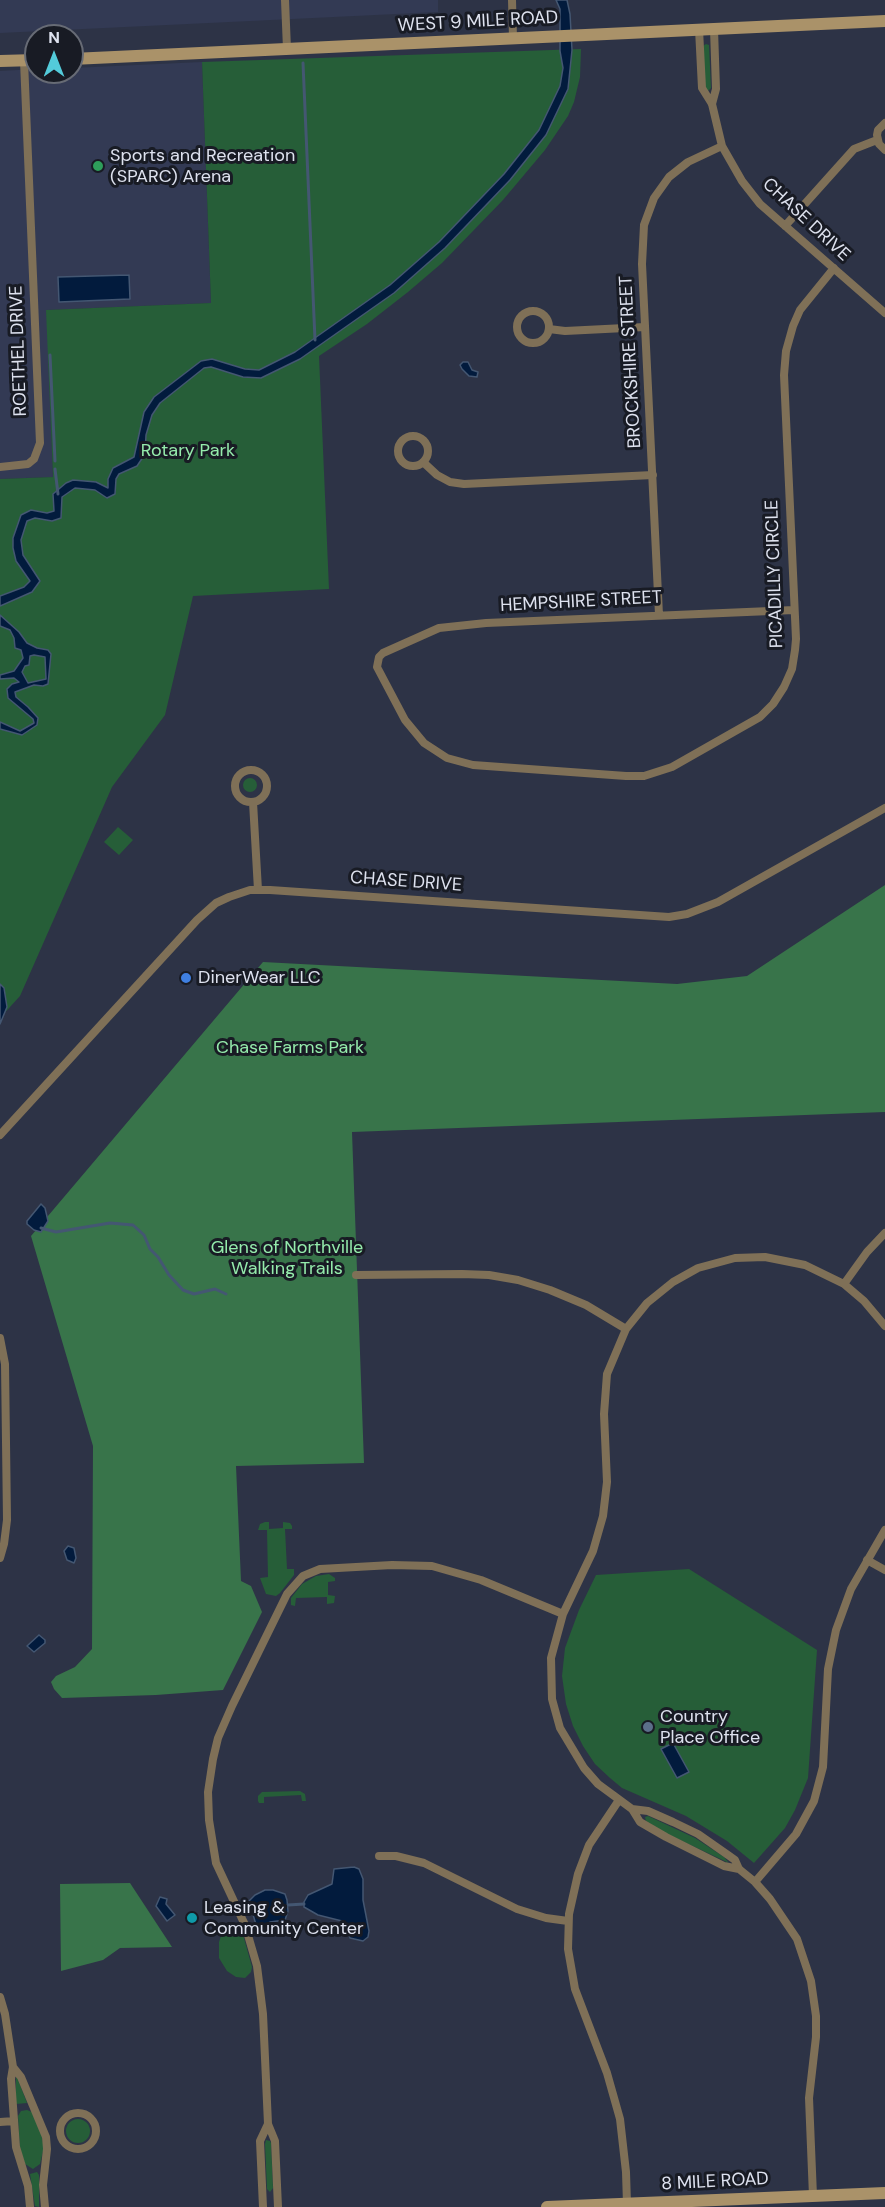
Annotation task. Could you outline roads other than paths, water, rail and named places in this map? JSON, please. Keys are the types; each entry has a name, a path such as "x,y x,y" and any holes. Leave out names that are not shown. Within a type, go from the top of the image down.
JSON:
{"street":[{"path":"285,0 287,49"},
{"path":"512,0 513,38"},
{"name":"WEST 9 MILE ROAD","path":"84,58 885,21"},
{"name":"CHASE DRIVE","path":"712,104 716,89 714,28"},
{"name":"CHASE DRIVE","path":"699,29 702,88 712,104 722,146 734,169 760,204 885,313"},
{"path":"0,61 24,60"},
{"name":"ROETHEL DRIVE","path":"0,467 28,464 34,459 40,442 31,84"},
{"path":"885,123 878,130 877,140 885,150"},
{"path":"785,226 854,149 877,140"},
{"name":"BROCKSHIRE STREET","path":"659,615 642,240 649,210 662,187 678,169 688,162 722,146"},
{"name":"PICADILLY CIRCLE","path":"378,660 377,667 380,677 408,725 424,743 447,758 481,765 644,776 672,767 760,717 773,704 784,687 794,659 796,639 784,362 788,341 800,310 834,268"},
{"path":"549,329 565,331 645,327"},
{"path":"423,462 437,475 450,482 464,484 653,475"},
{"name":"HEMPSHIRE STREET","path":"378,660 383,653 440,628 486,623 794,610"},
{"path":"252,802 258,890"},
{"name":"CHASE DRIVE","path":"0,1135 207,910 229,897 258,890 327,893 669,917 687,914 718,902 885,808"},
{"path":"844,1284 885,1233"},
{"path":"739,1869 724,1866 640,1822 632,1809 598,1784 584,1768 571,1749 557,1718 552,1699 550,1670 554,1641 562,1614 593,1551 601,1524 607,1482 605,1382 626,1329 647,1303 673,1282 698,1268 723,1260 745,1256 777,1258 815,1269 844,1284 864,1301 885,1326"},
{"path":"356,1275 462,1274 489,1275 518,1280 586,1305 626,1329"},
{"path":"0,1338 5,1364 7,1520 0,1558"},
{"path":"755,1882 796,1834 814,1801 824,1760 826,1694 832,1647 843,1608 885,1530"},
{"path":"867,1560 885,1570"},
{"path":"279,2207 275,2141 268,2124 262,1992 256,1959 249,1936 221,1875 213,1851 208,1820 210,1772 218,1738 232,1706 292,1587 303,1576 320,1569 415,1565 460,1572 562,1614"},
{"path":"619,1800 589,1845 572,1893 568,1921 568,1949 575,1989 607,2073 620,2119 626,2172 626,2205"},
{"path":"632,1809 648,1811 698,1834 735,1860 739,1869 770,1899 797,1939 812,1990 816,2025 809,2098 813,2196"},
{"path":"379,1856 403,1857 424,1863 517,1909 546,1918 568,1921"},
{"path":"0,1997 5,2014 13,2067 11,2079 16,2147 28,2186 30,2207"},
{"path":"13,2067 21,2077 46,2137 43,2185 45,2207"},
{"path":"75,2113 91,2118 96,2128 91,2144 81,2149 68,2146 60,2134 64,2119 75,2113"},
{"path":"0,2122 14,2121"},
{"path":"263,2207 260,2141 268,2124"},
{"path":"46,2137 60,2134"},
{"name":"8 MILE ROAD","path":"547,2207 885,2193"}],"waterway":[{"path":"303,63 315,340"},
{"path":"50,355 55,461"},
{"path":"55,469 58,494"},
{"path":"41,1228 56,1232 110,1223 133,1225 144,1235 150,1249 183,1290 194,1294 215,1289 226,1294"},
{"path":"288,1905 304,1904"}],"place":[{"name":"Sports and Recreation (SPARC) Arena","path":"98,166"},
{"name":"DinerWear LLC","path":"186,978"},
{"name":"Country Place Office","path":"648,1727"},
{"name":"Leasing & Community Center","path":"192,1918"}],"park label":[{"name":"Rotary Park","path":"188,451"},
{"name":"Chase Farms Park","path":"290,1048"},
{"name":"Glens of Northville Walking Trails","path":"287,1258"}]}
